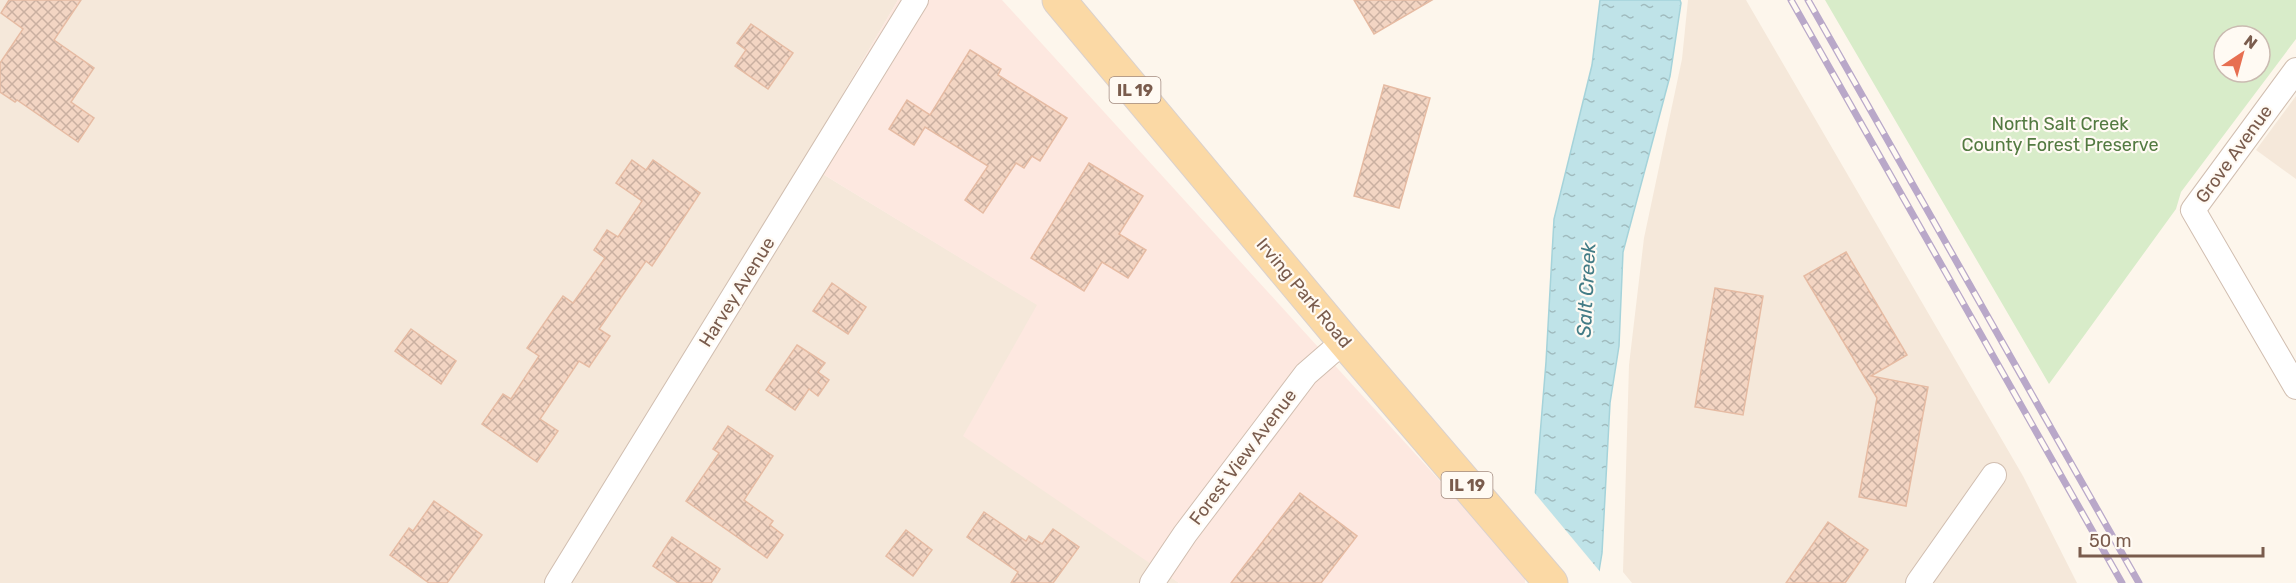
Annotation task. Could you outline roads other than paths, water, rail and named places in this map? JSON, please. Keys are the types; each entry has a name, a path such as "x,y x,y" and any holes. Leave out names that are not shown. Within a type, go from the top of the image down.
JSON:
{"main road":[{"name":"Irving Park Road","path":"1059,0 1344,341 1551,583"}],"street":[{"name":"Harvey Avenue","path":"557,583 916,0"},
{"name":"Grove Avenue","path":"2296,70 2193,210 2296,387"},
{"name":"Forest View Avenue","path":"1152,583 1185,534 1306,374 1344,341"},
{"path":"1917,583 1994,475"}],"water":[{"name":"Salt Creek","path":"1600,0 1680,0 1681,3 1670,76 1623,252 1619,346 1610,403 1602,553 1597,583 1528,583 1546,362 1554,219 1592,65"}],"railway":[{"path":"1791,0 2122,583"},
{"path":"1808,0 2139,583"}],"park label":[{"name":"North Salt Creek County Forest Preserve","path":"2060,134"}]}
